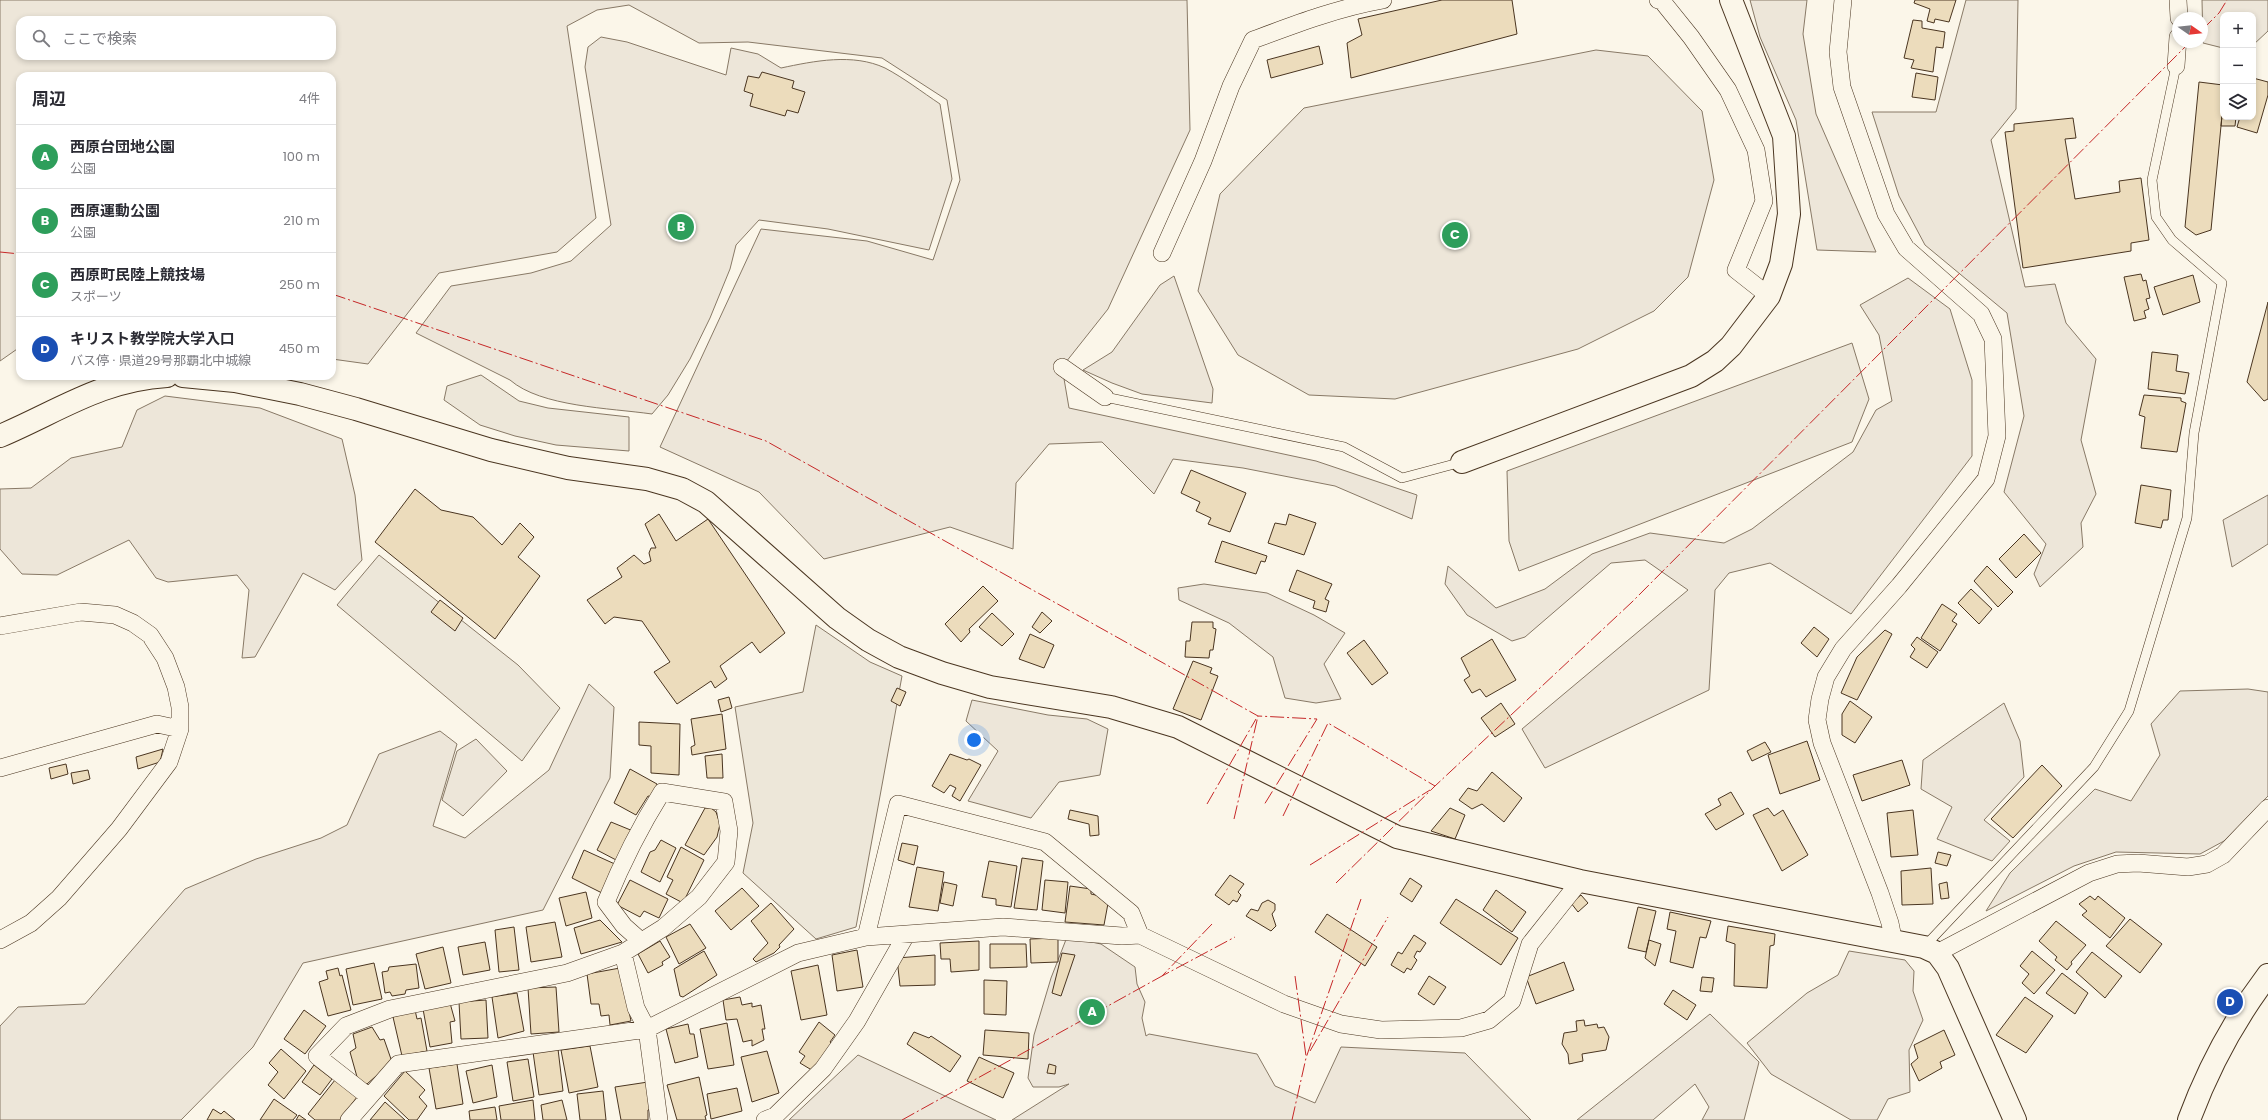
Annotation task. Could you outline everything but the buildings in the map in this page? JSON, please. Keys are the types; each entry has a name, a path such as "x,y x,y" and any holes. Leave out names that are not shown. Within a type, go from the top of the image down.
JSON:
{"street":[{"path":"1162,253 1203,161 1232,86 1253,40 1304,21 1361,4 1383,0"},
{"path":"1658,0 1662,1 1691,37 1728,90 1756,150 1764,201 1736,270 1769,296"},
{"path":"1462,462 1691,376 1715,361 1731,346 1769,296 1781,264 1789,214 1784,136 1731,0"},
{"path":"1843,0 1838,52 1842,87 1886,214 1906,248 1981,314 1993,339 1997,436 1986,478 1899,586 1843,649 1826,677 1820,699 1817,720 1822,743 1880,893 1890,923 1894,943"},
{"path":"2178,0 2179,12"},
{"path":"2176,66 2177,48"},
{"path":"1062,367 1105,397"},
{"path":"0,436 75,399 105,387 130,380"},
{"path":"225,380 300,394 356,409 491,450 568,468 647,479 682,489 706,502 837,618 868,640 899,657 942,673 990,687 1111,707 1178,727 1397,837 1580,881 1931,950 1948,968 2015,1120"},
{"path":"0,626 81,612 115,615 133,623 150,635 165,658 180,707 180,729 169,762 119,829 59,898 31,923 0,940"},
{"path":"0,768 157,724 180,729"},
{"path":"368,1096 318,1056 346,1026 390,1009 567,973 623,953 663,928 699,897 726,862 729,831 724,802 662,792 643,822 620,868 606,902 624,926 641,941"},
{"path":"866,937 898,804 1045,842 1131,913 1140,935"},
{"path":"1931,950 2089,873 2117,864 2138,863 2188,868 2207,864 2223,855 2268,808"},
{"path":"349,1120 368,1096 398,1064 647,1029 798,953 866,937 906,936 1003,927 1122,936 1140,935 1284,1004 1341,1024 1381,1030 1461,1028 1488,1020 1512,1001 1530,944 1580,881"},
{"path":"765,1120 775,1116 823,1069 857,1021 906,936"},
{"path":"623,953 636,1008 647,1029 659,1120"},
{"path":"2189,1120 2222,1044 2236,1019 2268,975"}],"lane":[{"path":"1931,950 2094,767 2129,711 2187,518 2194,433 2222,283 2172,240 2156,217 2152,180 2176,66"},
{"path":"1105,397 1344,447 1402,478 1462,462"}],"shaded area":[{"path":"0,0 1187,0 1190,130 1108,309 1062,367 1069,408 1316,461 1417,495 1412,519 1335,486 1243,468 1173,459 1154,494 1102,442 1049,444 1016,483 1013,549 950,527 824,559 759,492 660,447 761,229 867,241 933,260 960,180 947,100 882,58 748,42 699,43 629,5 597,10 567,26 596,218 557,252 439,273 368,364 336,360 336,72 16,72 16,350 0,361"},
{"path":"1750,0 1807,0 1803,34 1816,114 1876,252 1817,250 1796,120 1760,37"},
{"path":"1966,0 2018,0 2016,109 1991,140 2025,287 2055,284 2066,323 2096,359 2081,440 2096,494 2081,523 2083,547 2040,587 2034,574 2046,544 2004,492 2024,416 2007,313 1925,245 1899,196 1872,112 1936,112"},
{"path":"2202,0 2268,0 2268,31 2256,42 2256,12 2220,12 2220,47 2208,44 2208,12 2202,12"},
{"path":"601,37 627,42 726,75 731,48 758,54 781,68 833,60 873,63 885,68 906,81 940,104 952,179 929,250 828,229 759,220 736,245 730,269 710,318 690,359 668,395 652,414 577,405 539,396 416,333 451,286 531,273 571,261 611,225 585,67 588,47"},
{"path":"1596,50 1648,56 1702,111 1714,180 1688,277 1654,311 1578,349 1395,399 1309,395 1238,355 1198,291 1220,194 1304,108"},
{"path":"1174,276 1213,389 1212,403 1142,394 1083,370 1112,352 1160,285"},
{"path":"1908,278 1950,309 1972,380 1972,456 1851,614 1770,563 1729,573 1715,590 1709,690 1545,768 1522,729 1688,590 1645,560 1611,563 1525,637 1512,641 1467,615 1445,584 1448,566 1496,608 1545,589 1592,554 1650,533 1724,543 1752,529 1853,452 1876,410 1892,401 1879,335 1860,305"},
{"path":"1852,343 1869,399 1852,442 1519,571 1509,541 1507,471"},
{"path":"481,375 519,401 548,408 629,417 629,451 556,445 515,436 480,425 444,400 447,386"},
{"path":"165,396 260,408 342,439 355,495 362,560 335,590 303,573 255,657 242,658 249,590 237,575 168,582 156,578 129,540 57,575 22,574 0,549 0,489 31,488 71,458 122,447 137,410"},
{"path":"2268,495 2268,544 2232,567 2223,520"},
{"path":"379,555 518,665 560,708 522,761 337,605"},
{"path":"1204,584 1267,593 1314,615 1345,633 1324,664 1341,699 1316,703 1285,698 1273,657 1229,623 1179,600 1178,588"},
{"path":"816,625 870,662 902,676 856,927 816,939 743,873 753,823 735,707 803,692"},
{"path":"589,684 614,707 610,778 543,910 303,963 253,1047 181,1120 0,1120 0,1026 18,1007 85,1004 185,889 256,859 321,838 347,825 379,754 440,731 457,744 433,826 465,838 549,770"},
{"path":"2248,689 2268,692 2268,796 2224,841 2200,854 2116,852 2074,866 1986,911 2010,873 2095,789 2131,801 2160,755 2151,724 2180,691"},
{"path":"972,700 1048,715 1087,719 1108,729 1100,775 1059,782 1031,818 968,801 998,751 966,721"},
{"path":"2004,703 2020,741 2024,777 1984,820 2010,841 1992,861 1937,839 1952,807 1921,789 1923,760"},
{"path":"476,739 507,771 463,816 442,800 457,751"},
{"path":"1067,937 1101,944 1135,967 1137,984 1145,1002 1142,1018 1146,1036 1149,1034 1257,1054 1275,1086 1315,1103 1341,1047 1465,1053 1531,1120 1012,1120 1069,1084 1059,1087 1033,1087 1028,1078 1034,1035 1051,978"},
{"path":"1849,951 1905,960 1914,971 1913,991 1923,1020 1909,1050 1910,1092 1888,1099 1877,1120 1851,1120 1771,1074 1747,1043 1807,993 1838,975"},
{"path":"1710,1014 1759,1062 1744,1120 1702,1120 1709,1107 1695,1084 1653,1120 1577,1120"},
{"path":"858,1055 996,1120 789,1120"}],"power":[{"path":"2208,24 2219,13 2227,0"},
{"path":"1336,883 1435,786 1632,602 2184,48"},
{"path":"0,252 16,254"},
{"path":"336,295 766,441 1258,716 1317,719 1264,805"},
{"path":"1234,819 1258,716"},
{"path":"1207,804 1256,719"},
{"path":"1283,816 1328,723 1435,786"},
{"path":"1310,865 1430,790"},
{"path":"1292,1120 1306,1058 1361,899"},
{"path":"1310,1051 1388,917"},
{"path":"1212,924 1162,976 1235,937"},
{"path":"902,1120 1162,976"},
{"path":"1295,976 1306,1056"}],"place":[{"name":"西原運動公園","path":"681,227"},
{"name":"西原町民陸上競技場","path":"1455,235"},
{"name":"キリスト教学院大学入口","path":"2230,1002"},
{"name":"西原台団地公園","path":"1092,1012"}]}
